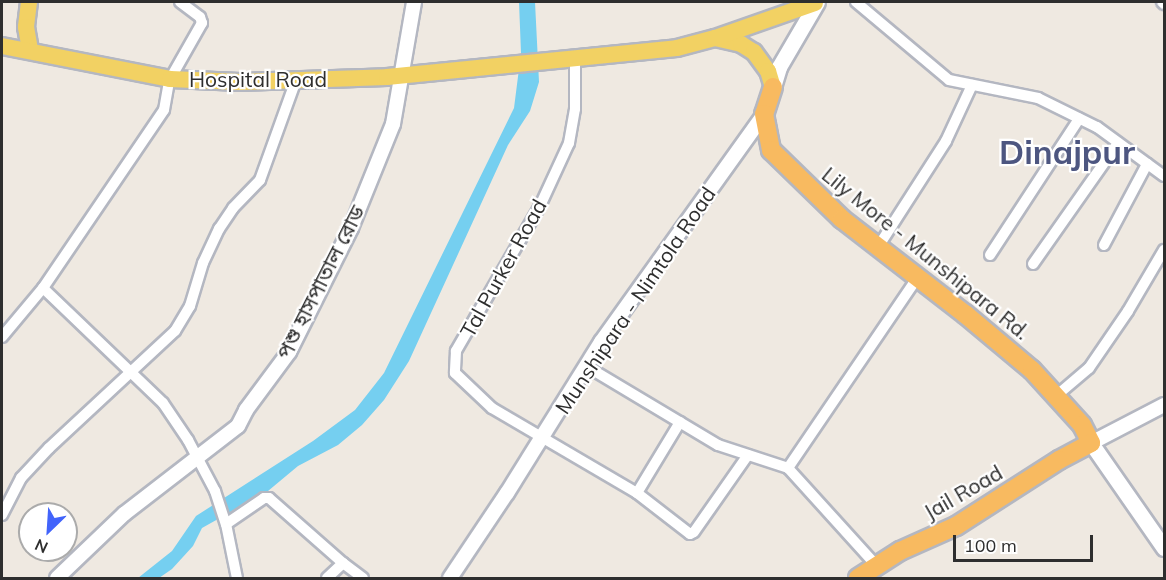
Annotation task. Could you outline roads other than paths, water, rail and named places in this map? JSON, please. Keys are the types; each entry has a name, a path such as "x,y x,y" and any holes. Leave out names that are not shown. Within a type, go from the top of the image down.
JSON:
{"highway":[{"name":"Lily More - Munshipara Rd.","path":"773,87 764,114 771,150 842,219 918,277 1032,370 1082,425 1091,443"},
{"name":"Jail Road","path":"858,579 876,565 956,526 1059,460 1091,443"}],"main road":[{"path":"28,2 26,27 30,50"},
{"path":"773,87 779,68 816,2"},
{"name":"Hospital Road","path":"2,45 170,79 240,82 401,76 677,48 714,38 816,2"},
{"path":"714,38 741,44 754,52 768,71 773,87"},
{"path":"1091,443 1164,548"}],"street":[{"path":"2,337 43,288 164,110 170,79 202,23 200,17 180,2"},
{"name":"পশু হাসপাতাল রোড","path":"57,579 124,514 196,456 238,426 270,375 289,352 351,228 393,124 414,2"},
{"path":"856,2 949,80 1038,98 1118,143 1164,176"},
{"name":"Tal Purker Road","path":"575,59 575,109 569,143 540,206 456,351 455,373 492,408 637,493 693,534 748,455"},
{"path":"2,515 21,478 92,407 133,373 175,331 190,306 203,263 219,229 233,208 260,180 296,80"},
{"path":"878,247 946,141 972,85"},
{"name":"Munshipara - Nimtola Road","path":"450,579 586,366 764,114"},
{"path":"990,255 1079,119"},
{"path":"1033,264 1118,143"},
{"path":"1104,245 1147,164"},
{"path":"1056,396 1089,368 1128,311 1164,250"},
{"path":"788,468 918,277"},
{"path":"43,288 163,403 215,492 225,521 237,579"},
{"path":"586,366 718,445 788,468 876,565"},
{"path":"1091,443 1164,405"},
{"path":"637,493 680,422"},
{"path":"225,521 269,498 363,579"},
{"path":"327,579 343,563"}],"water":[{"path":"519,2 535,2 539,82 530,111 508,145 409,361 384,400 362,425 338,445 298,466 268,491 202,528 193,546 172,569 159,578 138,578 172,551 196,516 313,441 355,410 384,373 514,108 521,53"}],"district":[{"name":"Dinajpur","path":"1067,152"}]}
